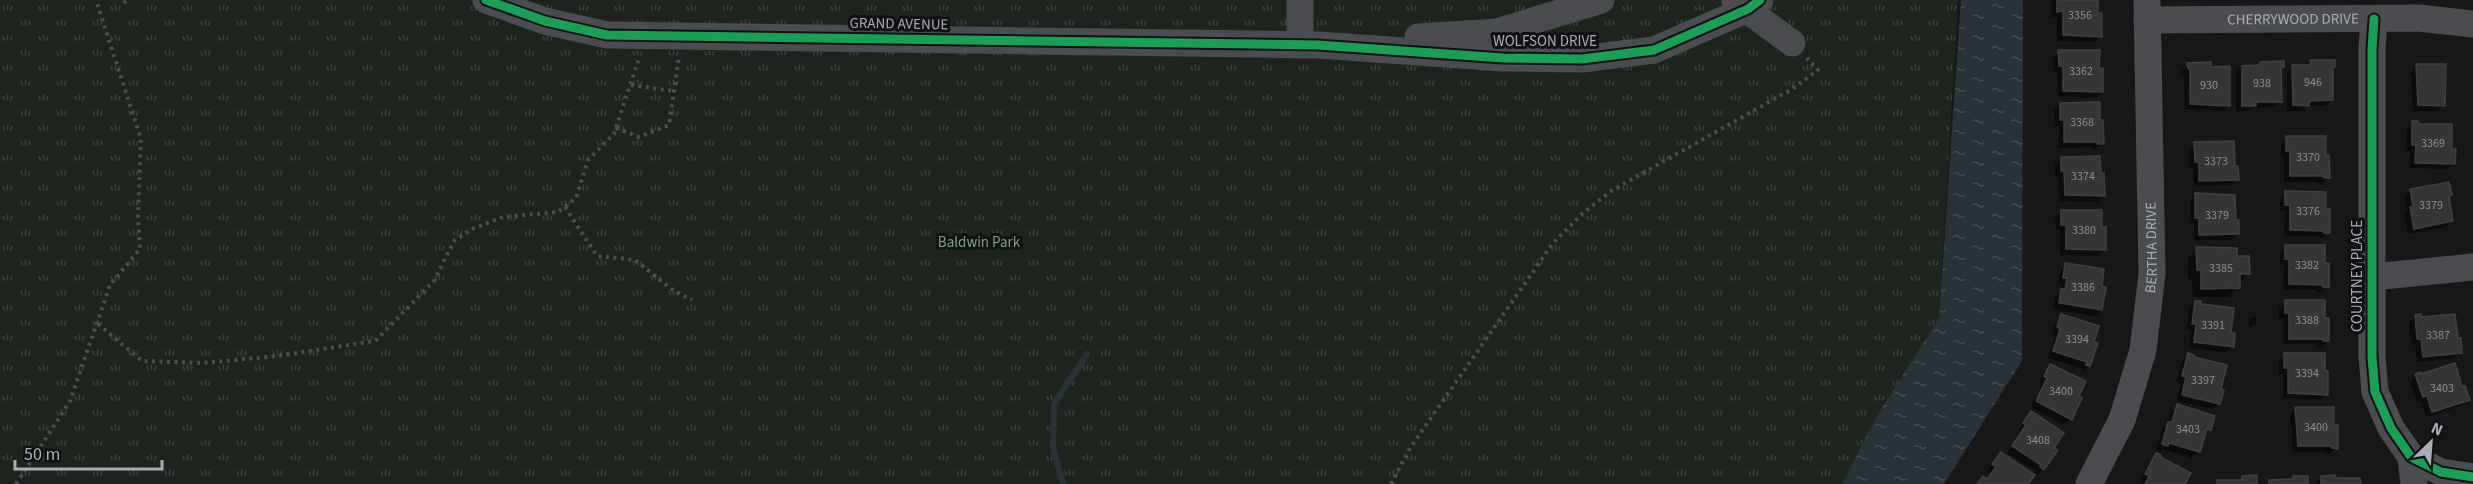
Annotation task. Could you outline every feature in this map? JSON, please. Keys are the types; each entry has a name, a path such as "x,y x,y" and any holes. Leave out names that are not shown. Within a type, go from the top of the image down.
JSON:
{"street":[{"name":"GRAND AVENUE","path":"486,0 545,21 607,35 1309,45"},
{"path":"1300,0 1309,45"},
{"name":"WOLFSON DRIVE","path":"1309,45 1497,32 1601,0"},
{"name":"WOLFSON DRIVE","path":"1309,45 1503,58 1581,59 1654,50 1747,3 1792,43"},
{"name":"CHERRYWOOD DRIVE","path":"2147,10 2374,19 2419,18 2473,24"},
{"name":"BERTHA DRIVE","path":"2089,484 2122,420 2143,350 2152,274 2147,10"},
{"name":"COURTNEY PLACE","path":"2374,19 2372,49 2372,357 2375,392 2391,428 2411,457 2441,472 2473,477"},
{"path":"2373,278 2473,267"},
{"path":"2411,457 2414,484"}],"path":[{"path":"16,484 70,401 111,285 140,249 138,216 141,139 96,0"},
{"path":"98,324 142,361 203,363 278,356 375,341 434,281 454,241 472,229 502,217 558,212 576,198 588,160 614,135 647,36"},
{"path":"616,128 639,137 669,125 682,36"},
{"path":"1391,484 1410,448 1553,243 1582,214 1611,191 1792,89 1818,70 1792,43"},
{"path":"631,85 673,91"},
{"path":"565,207 597,256 635,260 674,291 692,300"}],"green space":[{"name":"Baldwin Park","path":"0,0 1958,0 1939,318 1842,484 0,484"}],"water":[{"path":"1961,0 2023,0 2022,361 1944,484 1842,484 1875,419 1939,318"}],"building":[{"path":"2057,0 2098,0 2098,13 2102,13 2102,37 2063,35 2063,11 2057,12"},
{"path":"2058,50 2100,50 2099,68 2103,68 2103,92 2063,91 2063,66 2059,66"},
{"path":"2310,60 2335,60 2333,100 2309,101 2309,106 2293,105 2292,65 2311,65"},
{"path":"2284,61 2284,67 2281,67 2282,102 2256,102 2256,106 2242,106 2242,66 2260,65 2260,62"},
{"path":"2211,62 2211,67 2230,66 2230,106 2190,104 2190,69 2187,63"},
{"path":"2416,64 2446,64 2445,106 2418,105"},
{"path":"2100,102 2104,144 2064,142 2064,120 2060,120 2060,103"},
{"path":"2412,121 2418,121 2418,124 2452,124 2452,149 2456,149 2455,164 2415,163 2416,145 2412,145"},
{"path":"2286,136 2326,136 2326,155 2329,155 2330,178 2290,176 2290,151 2286,151"},
{"path":"2234,141 2235,166 2238,166 2239,180 2199,181 2199,162 2195,162 2194,142"},
{"path":"2100,156 2101,173 2104,173 2105,196 2065,195 2061,157"},
{"path":"2449,182 2453,221 2414,229 2410,189"},
{"path":"2285,191 2326,192 2326,209 2330,209 2330,233 2290,230 2290,205 2285,205"},
{"path":"2195,193 2235,195 2239,234 2199,235 2199,218 2195,218"},
{"path":"2061,210 2102,210 2102,227 2106,227 2106,250 2066,249 2066,225 2061,225"},
{"path":"2285,245 2325,245 2325,263 2329,263 2329,287 2289,284 2289,259 2285,259"},
{"path":"2196,247 2237,248 2237,256 2249,256 2250,274 2240,274 2240,288 2201,289 2201,270 2197,270"},
{"path":"2065,263 2104,269 2102,286 2106,287 2102,310 2059,303 2061,289 2065,289 2067,278 2063,278"},
{"path":"2285,300 2325,300 2325,318 2329,318 2329,341 2289,339 2289,313 2285,313"},
{"path":"2195,301 2201,301 2201,304 2234,308 2231,333 2235,333 2234,347 2194,342 2196,324 2192,324"},
{"path":"2061,314 2099,326 2094,342 2098,343 2090,366 2086,365 2087,362 2053,351 2060,329 2057,327"},
{"path":"2421,314 2421,317 2455,314 2462,353 2423,357 2421,339 2417,339 2415,315"},
{"path":"2188,353 2194,357 2227,365 2220,404 2182,395 2186,377 2182,376"},
{"path":"2284,353 2325,353 2328,395 2288,393 2288,368 2284,368"},
{"path":"2455,363 2462,386 2465,386 2470,400 2432,412 2427,396 2423,397 2415,374"},
{"path":"2050,364 2086,381 2079,396 2082,398 2072,420 2036,401 2047,378 2044,376"},
{"path":"2177,404 2215,416 2211,430 2207,429 2200,452 2169,443 2168,446 2162,444 2168,422 2172,422"},
{"path":"2295,407 2334,407 2334,425 2338,425 2338,449 2332,446 2298,446"},
{"path":"2031,411 2064,433 2054,448 2058,450 2044,470 2040,467 2041,465 2012,446 2026,425 2023,423"},
{"path":"2001,452 2035,475 2028,484 1977,484 1983,476 1987,479 1996,467 1992,464"},
{"path":"2156,453 2191,473 2185,484 2145,484 2149,476 2145,474"},
{"path":"2257,475 2257,484 2217,484 2217,480 2242,480 2242,476"},
{"path":"2335,475 2336,478 2360,478 2361,484 2321,484 2321,476"},
{"path":"2293,476 2308,476 2308,484 2269,484 2269,480 2293,479"}],"waterway":[{"path":"1063,484 1053,448 1054,404 1087,354"}],"cycle path":[{"path":"486,0 545,21 607,35 1318,45 1503,58 1582,59 1654,50 1748,9 1760,0"},
{"path":"2374,19 2372,49 2372,357 2375,392 2391,428 2411,457 2441,472 2473,477"}]}
